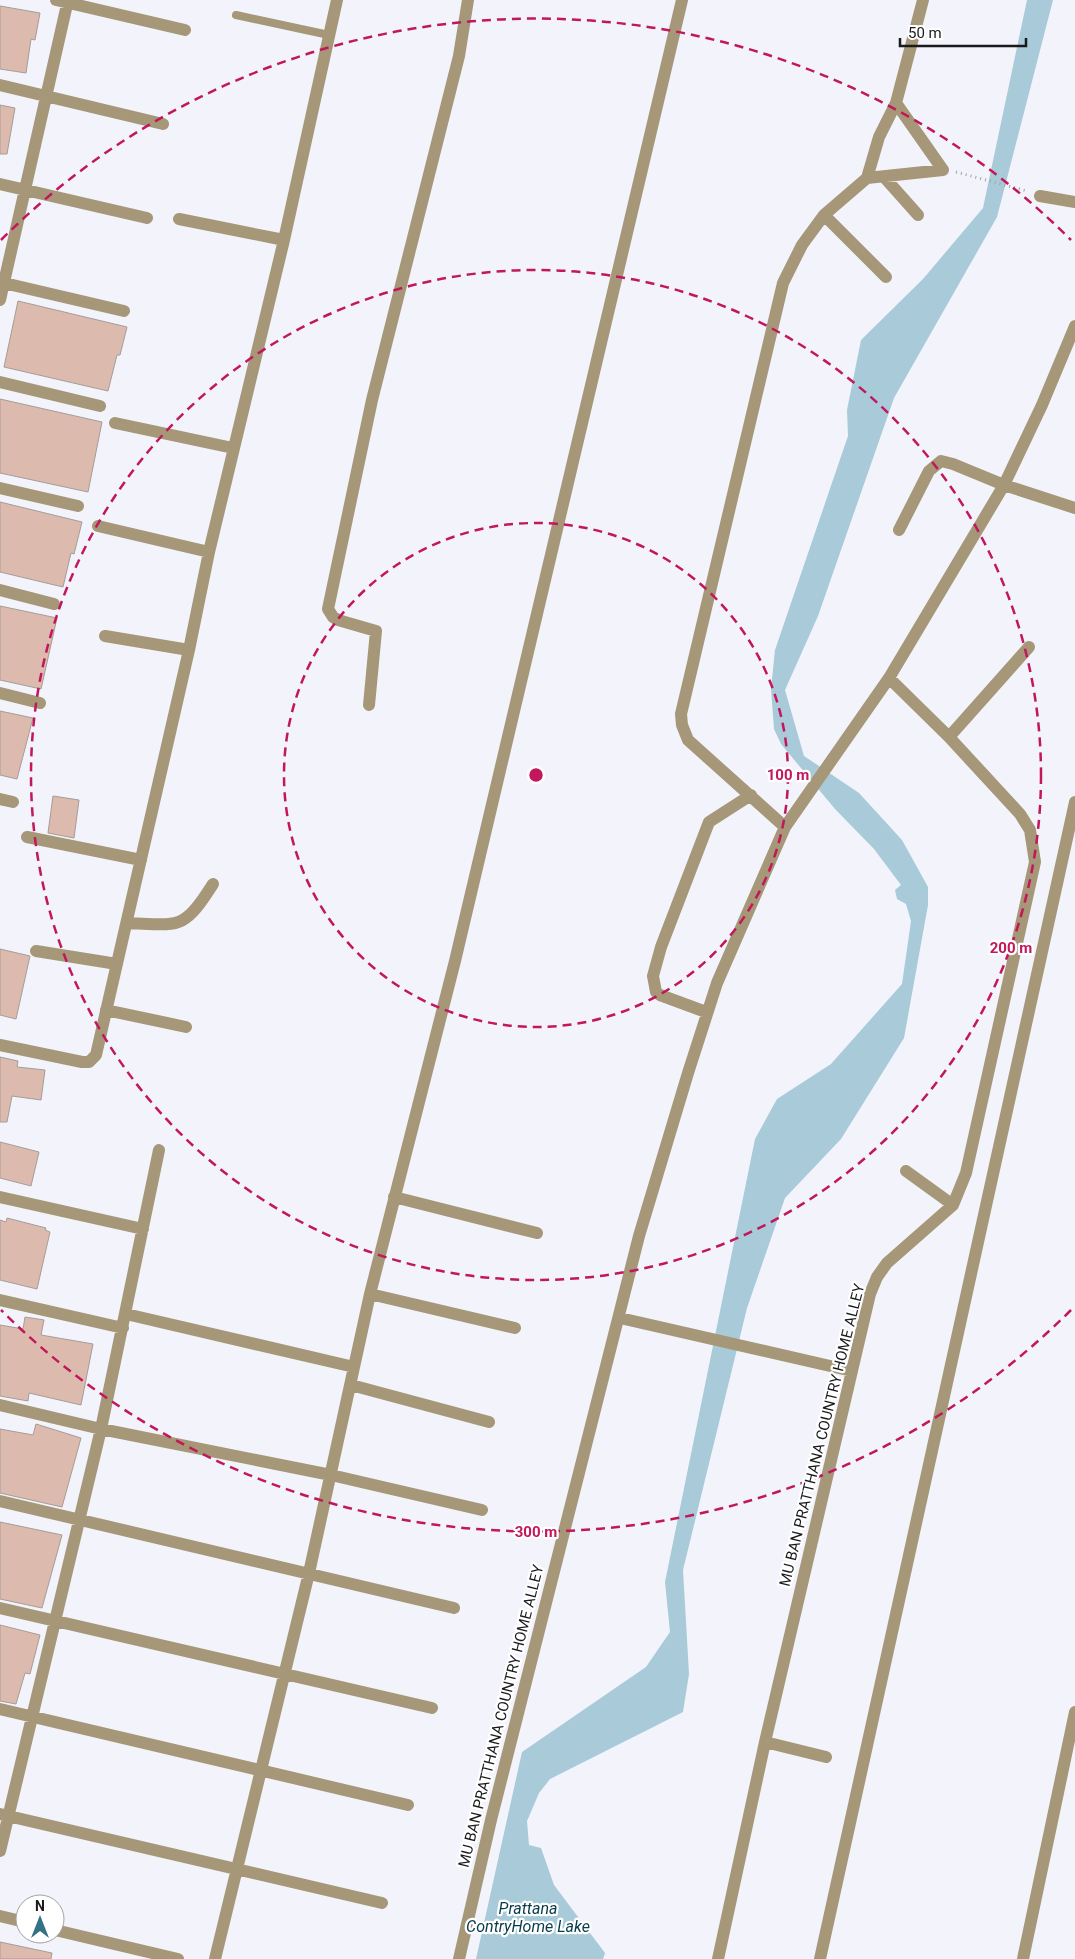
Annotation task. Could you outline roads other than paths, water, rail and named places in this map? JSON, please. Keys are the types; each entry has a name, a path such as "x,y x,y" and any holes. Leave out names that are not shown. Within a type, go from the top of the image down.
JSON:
{"street":[{"path":"0,1045 89,1062 96,1055 189,650 209,552 284,240 337,0"},
{"path":"369,705 377,643 376,631 333,618 328,609 372,400 459,56 468,0"},
{"path":"215,1959 309,1573 370,1294 455,961 682,0"},
{"path":"785,826 688,740 684,732 681,714 783,283 802,244 824,215 867,178 879,137 896,103 923,0"},
{"path":"0,300 2,282 46,96 64,1 185,30"},
{"path":"0,85 163,124"},
{"path":"867,178 885,178 943,170 896,103"},
{"path":"885,178 918,216"},
{"path":"0,184 147,218"},
{"path":"1040,196 1075,202"},
{"path":"824,215 886,277"},
{"path":"179,219 284,240"},
{"path":"2,282 124,311"},
{"name":"MU BAN PRATTHANA COUNTRY HOME ALLEY","path":"459,1959 491,1820 620,1318 639,1236 706,1012 733,942 785,826 834,759 889,678 1004,485 1042,405 1075,326"},
{"path":"0,382 100,406"},
{"path":"115,423 234,448"},
{"path":"899,530 929,471 941,461 1004,485 1075,508"},
{"path":"0,488 78,506"},
{"path":"98,526 209,552"},
{"path":"0,590 54,604"},
{"path":"105,636 189,650"},
{"path":"949,737 1029,647"},
{"name":"MU BAN PRATTHANA COUNTRY HOME ALLEY","path":"718,1959 765,1742 870,1294 877,1277 887,1263 953,1204 966,1173 1035,862 1030,830 1020,814 949,737 889,678"},
{"path":"0,694 40,703"},
{"path":"706,1012 660,995 656,992 653,976 661,947 709,822 751,795"},
{"path":"820,1959 1075,802"},
{"path":"27,837 140,860"},
{"path":"127,923 169,925 181,923 198,908 213,884"},
{"path":"36,951 117,964"},
{"path":"106,1010 186,1027"},
{"path":"0,1852 4,1815 57,1620 101,1430 159,1150"},
{"path":"906,1171 953,1204"},
{"path":"0,1197 143,1229"},
{"path":"394,1197 537,1233"},
{"path":"370,1294 515,1328"},
{"path":"0,1300 122,1328"},
{"path":"126,1314 354,1367"},
{"path":"620,1318 852,1371"},
{"path":"351,1385 489,1422"},
{"path":"0,1405 101,1430 331,1475 482,1510"},
{"path":"0,1500 454,1608"},
{"path":"0,1608 432,1708"},
{"path":"0,1709 261,1772 408,1805"},
{"path":"1023,1959 1075,1712"},
{"path":"765,1742 826,1757"},
{"path":"4,1815 382,1903"},
{"path":"0,1916 15,1920"},
{"path":"65,1932 178,1959"}],"lane":[{"path":"236,14 329,35"}],"water":[{"name":"Prattana ContryHome Lake","path":"1027,0 1053,0 997,217 894,398 818,616 785,690 804,756 859,793 902,840 928,887 928,905 904,1038 841,1139 785,1198 747,1308 683,1570 689,1674 683,1712 550,1779 539,1793 527,1821 529,1845 541,1848 554,1885 605,1953 603,1959 476,1959 522,1752 646,1667 670,1632 665,1582 755,1139 777,1099 831,1064 902,984 911,921 906,904 897,899 895,890 901,885 874,849 835,809 781,744 774,729 771,689 775,650 848,436 847,410 861,340 923,279 983,208"}]}
